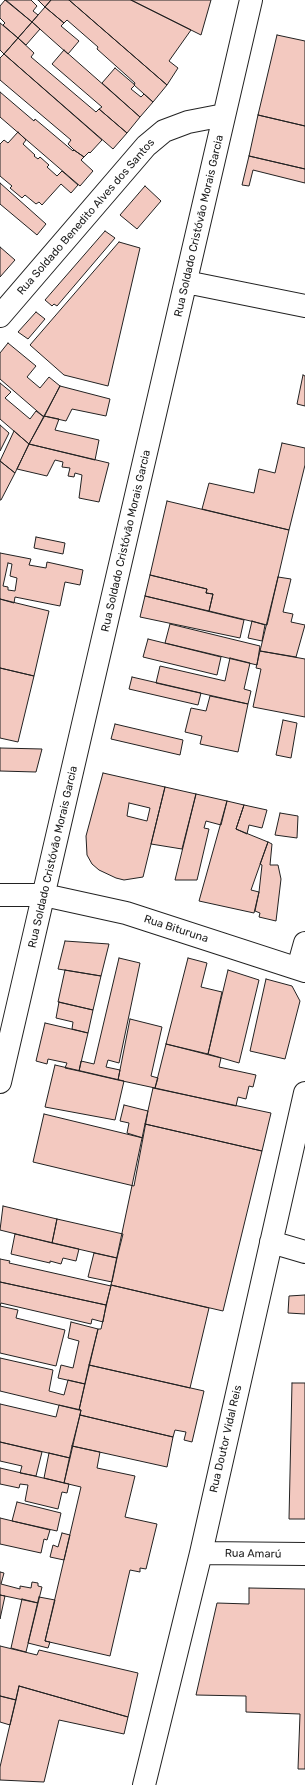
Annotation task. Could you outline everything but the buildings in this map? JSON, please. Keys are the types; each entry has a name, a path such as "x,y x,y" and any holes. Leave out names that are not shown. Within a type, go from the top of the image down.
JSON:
{"street":[{"name":"Rua Soldado Cristóvão Morais Garcia","path":"0,1082 251,0"},
{"name":"Rua Soldado Benedito Alves dos Santos","path":"0,316 146,146 164,131 188,122 224,115"},
{"path":"186,282 305,306"},
{"name":"Rua Bituruna","path":"0,894 44,895 126,912 302,969"},
{"path":"302,969 305,943"},
{"name":"Rua Doutor Vidal Reis","path":"144,1785 201,1553 305,1093"},
{"path":"271,1242 305,1252"},
{"name":"Rua Amarú","path":"201,1553 305,1554"}]}
